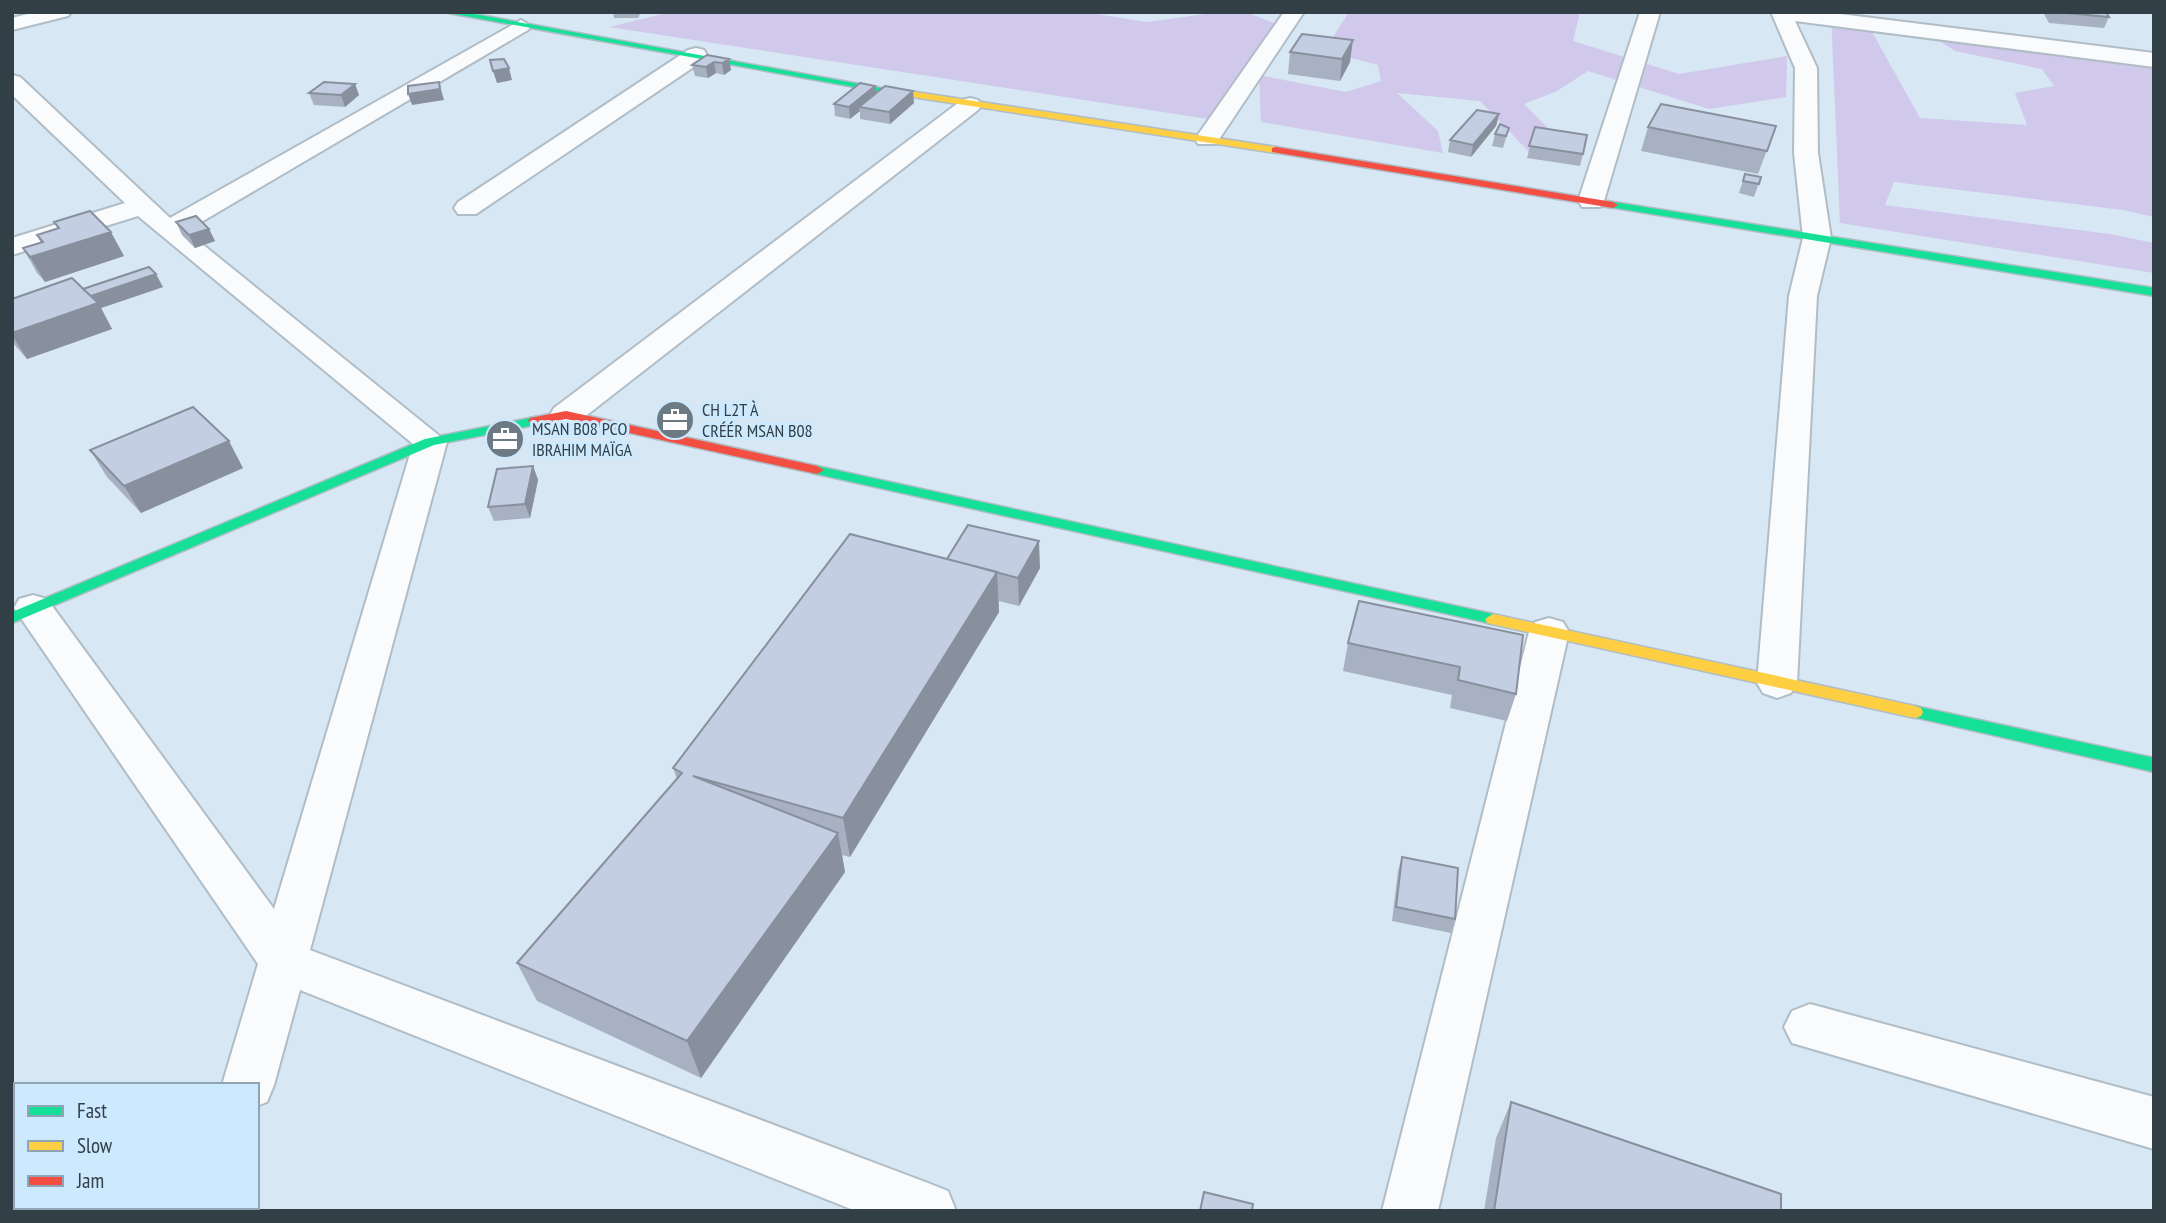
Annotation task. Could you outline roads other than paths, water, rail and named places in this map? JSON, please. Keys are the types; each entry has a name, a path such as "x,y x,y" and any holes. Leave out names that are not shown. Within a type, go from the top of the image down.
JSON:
{"street":[{"path":"12,24 61,12"},
{"path":"447,12 970,105 1208,139 2154,292"},
{"path":"1208,139 1294,12"},
{"path":"1591,201 1650,12"},
{"path":"1781,12 2154,60"},
{"path":"1777,683 1803,296 1817,238 1806,153 1806,68 1781,12"},
{"path":"1975,12 1985,38"},
{"path":"168,230 521,26"},
{"path":"467,208 696,55"},
{"path":"12,82 168,230 430,442"},
{"path":"566,415 970,105"},
{"path":"12,247 143,206"},
{"path":"928,1211 284,962 23,613 430,442 566,415 2154,765"},
{"path":"249,1083 430,442"},
{"path":"1410,1211 1549,632"},
{"path":"1810,1027 2154,1123"}],"place":[{"name":"CH L2T À CRÉÉR MSAN B08","path":"675,420"},
{"name":"MSAN B08 PCO IBRAHIM MAÏGA","path":"505,439"}]}
